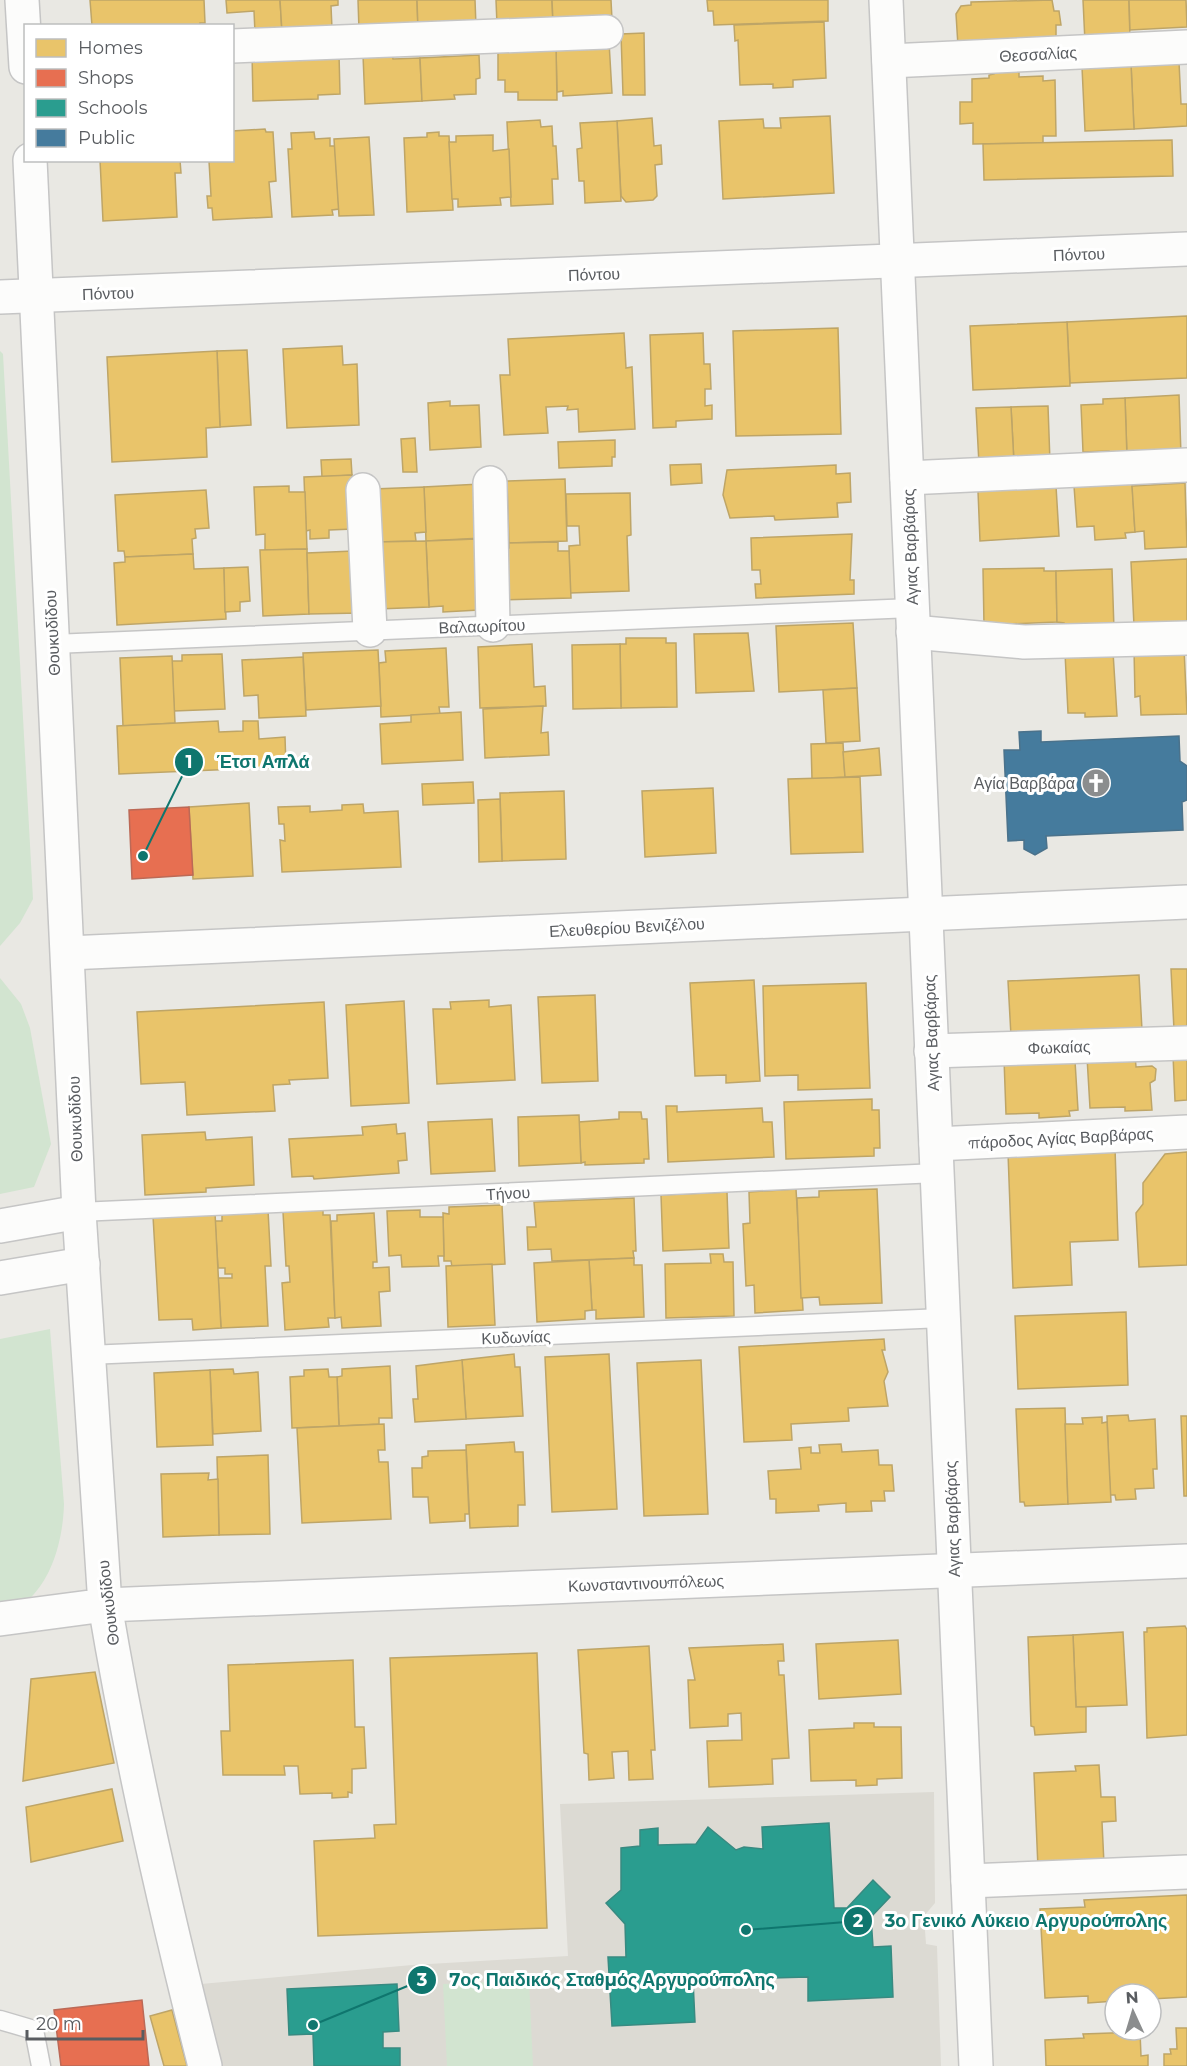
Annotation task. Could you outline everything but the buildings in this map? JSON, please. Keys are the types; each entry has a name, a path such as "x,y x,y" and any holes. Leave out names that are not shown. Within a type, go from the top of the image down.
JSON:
{"street":[{"name":"Αγιας Βαρβάρας","path":"886,0 976,2066"},
{"path":"15,5 24,49"},
{"path":"234,46 606,32"},
{"name":"Θεσσαλίας","path":"889,61 1187,47"},
{"name":"Θουκυδίδου","path":"30,162 79,1212 105,1605 122,1708 162,1891 205,2066"},
{"name":"Πόντου","path":"0,297 1187,249"},
{"path":"907,478 1187,465"},
{"path":"490,483 493,625"},
{"path":"363,490 370,630"},
{"path":"913,620 1024,642 1187,638"},
{"name":"Ελευθερίου Βενιζέλου","path":"68,953 1187,902"},
{"name":"Φωκαίας","path":"931,1052 1187,1044"},
{"name":"πάροδος Αγίας Βαρβάρας","path":"936,1158 1187,1132"},
{"path":"0,1227 79,1212"},
{"path":"0,1278 83,1264"},
{"name":"Κωνσταντινουπόλεως","path":"0,1619 105,1605 1187,1561"},
{"path":"968,1881 1187,1872"}],"lane":[{"name":"Βαλαωρίτου","path":"53,644 493,625 913,620"},
{"name":"Τήνου","path":"79,1212 936,1158"},
{"name":"Κυδωνίας","path":"88,1355 944,1318"},
{"path":"0,2020 34,2030 41,2066"}],"shaded area":[{"path":"934,1792 935,1903 924,1916 926,1944 937,1946 941,2066 221,2066 201,1984 412,1965 568,1956 560,1804"}],"green space":[{"path":"0,351 3,354 33,899 20,923 0,946"},
{"path":"0,978 21,1004 30,1028 51,1144 34,1187 0,1194"},
{"path":"50,1329 64,1504 59,1544 50,1570 35,1593 23,1604 0,1612 0,1339"},
{"path":"529,1980 533,2066 447,2066 443,1984"}],"place":[{"name":"Αγία Βαρβάρα","path":"1096,783"},
{"name":"Έτσι Απλά","path":"143,856"},
{"name":"3ο Γενικό Λύκειο Αργυρούπολης","path":"746,1930"},
{"name":"7ος Παιδικός Σταθμός Αργυρούπολης","path":"313,2025"}]}
